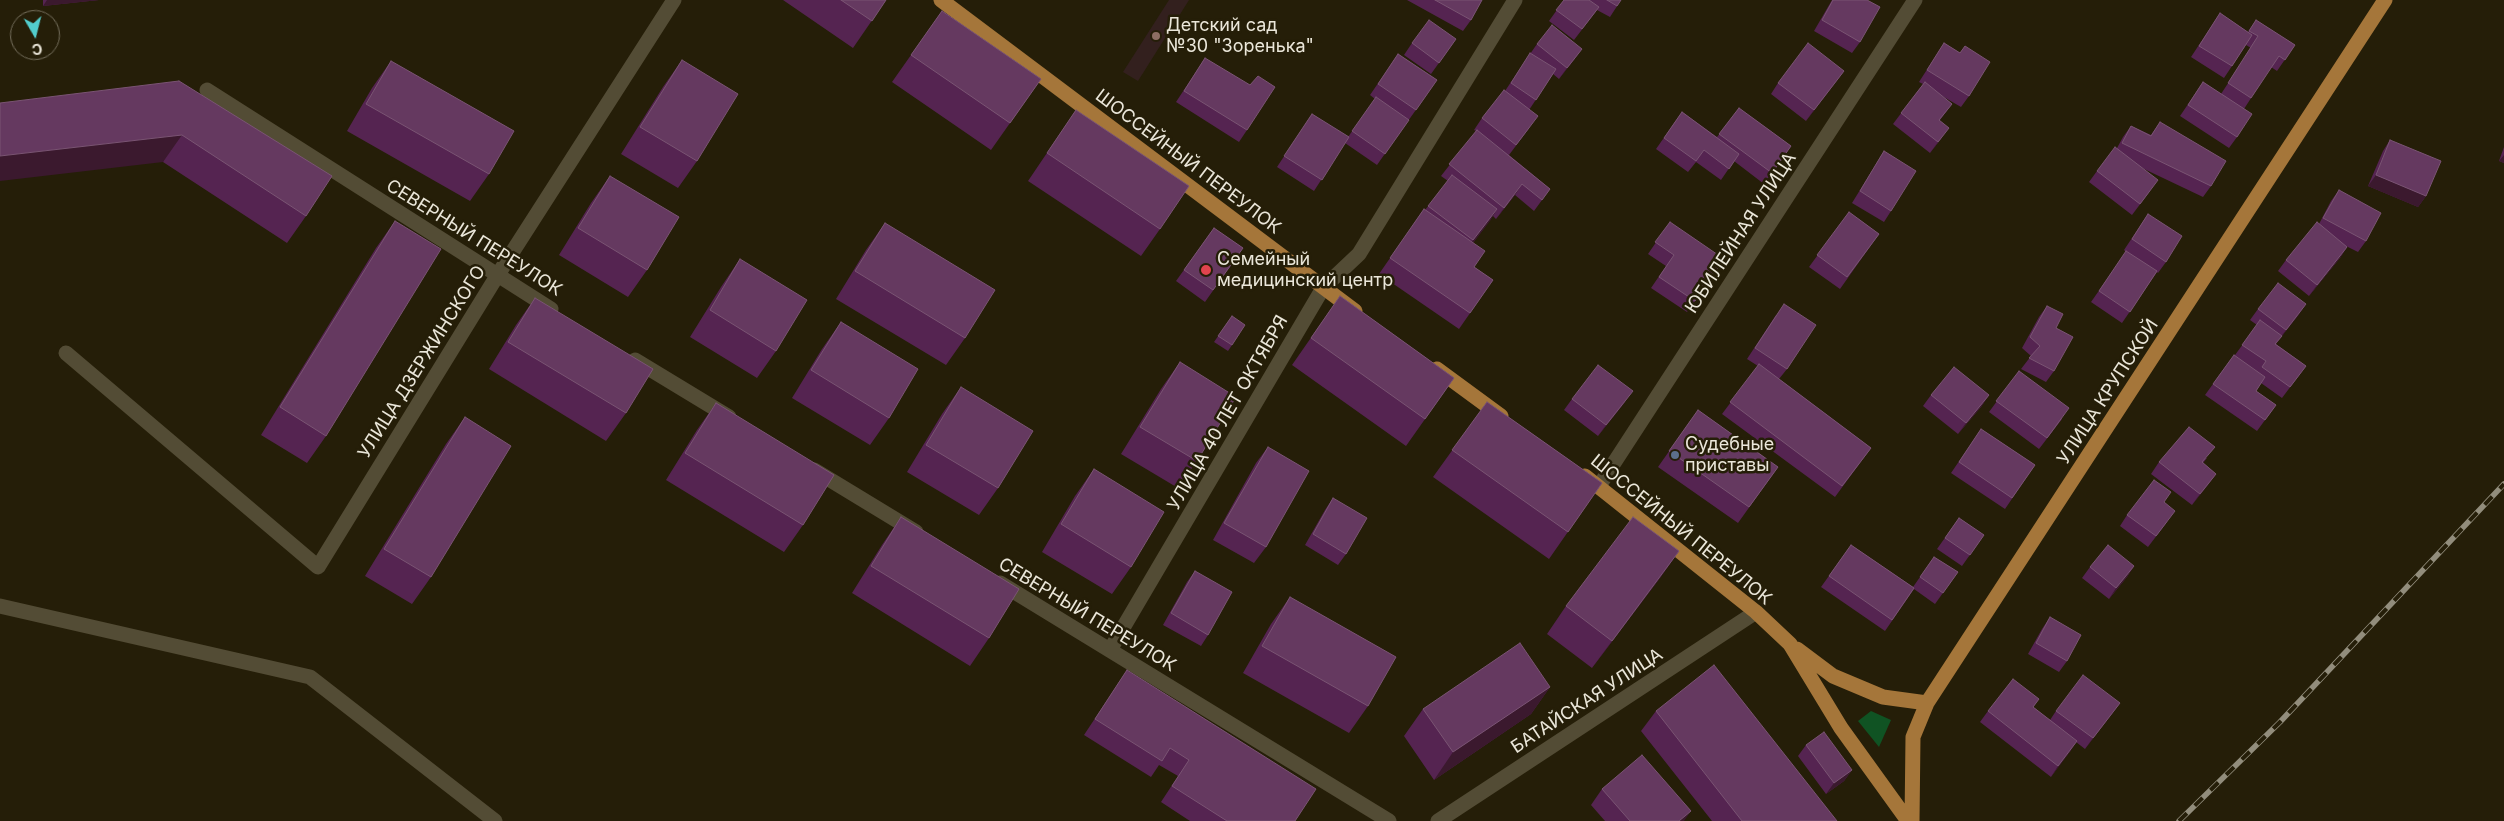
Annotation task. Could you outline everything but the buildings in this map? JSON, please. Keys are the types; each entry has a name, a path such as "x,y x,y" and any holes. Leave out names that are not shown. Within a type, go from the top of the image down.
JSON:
{"main road":[{"name":"ШОССЕЙНЫЙ ПЕРЕУЛОК","path":"941,0 1364,317"},
{"name":"УЛИЦА КРУПСКОЙ","path":"1912,821 1914,737 1927,703 2385,0"},
{"path":"1428,364 1510,422"},
{"name":"ШОССЕЙНЫЙ ПЕРЕУЛОК","path":"1574,469 1599,486 1756,612 1790,644 1841,728 1908,821"},
{"path":"1790,644 1833,676 1883,697 1927,703"}],"street":[{"name":"УЛИЦА ДЗЕРЖИНСКОГО","path":"66,353 318,567 497,276 674,0"},
{"name":"УЛИЦА 40 ЛЕТ ОКТЯБРЯ","path":"1110,650 1323,288 1359,254 1515,0"},
{"name":"ЮБИЛЕЙНАЯ УЛИЦА","path":"1599,486 1915,0"},
{"name":"СЕВЕРНЫЙ ПЕРЕУЛОК","path":"207,90 564,317"},
{"path":"623,353 741,425"},
{"path":"800,461 926,538"},
{"name":"СЕВЕРНЫЙ ПЕРЕУЛОК","path":"984,574 1389,821"},
{"path":"0,606 310,677 495,821"},
{"name":"БАТАЙСКАЯ УЛИЦА","path":"1438,821 1756,612"}],"shaded area":[{"name":"Детский сад №30 \"Зоренька\"","path":"1169,0 1189,0 1138,81 1123,72"}],"green space":[{"path":"1871,711 1891,720 1879,747 1858,721"}],"railway":[{"path":"2179,821 2280,722 2504,484"}],"place":[{"name":"Детский сад №30 \"Зоренька\"","path":"1156,36"},
{"name":"Семейный медицинский центр","path":"1206,270"},
{"name":"Судебные приставы","path":"1675,455"}]}
